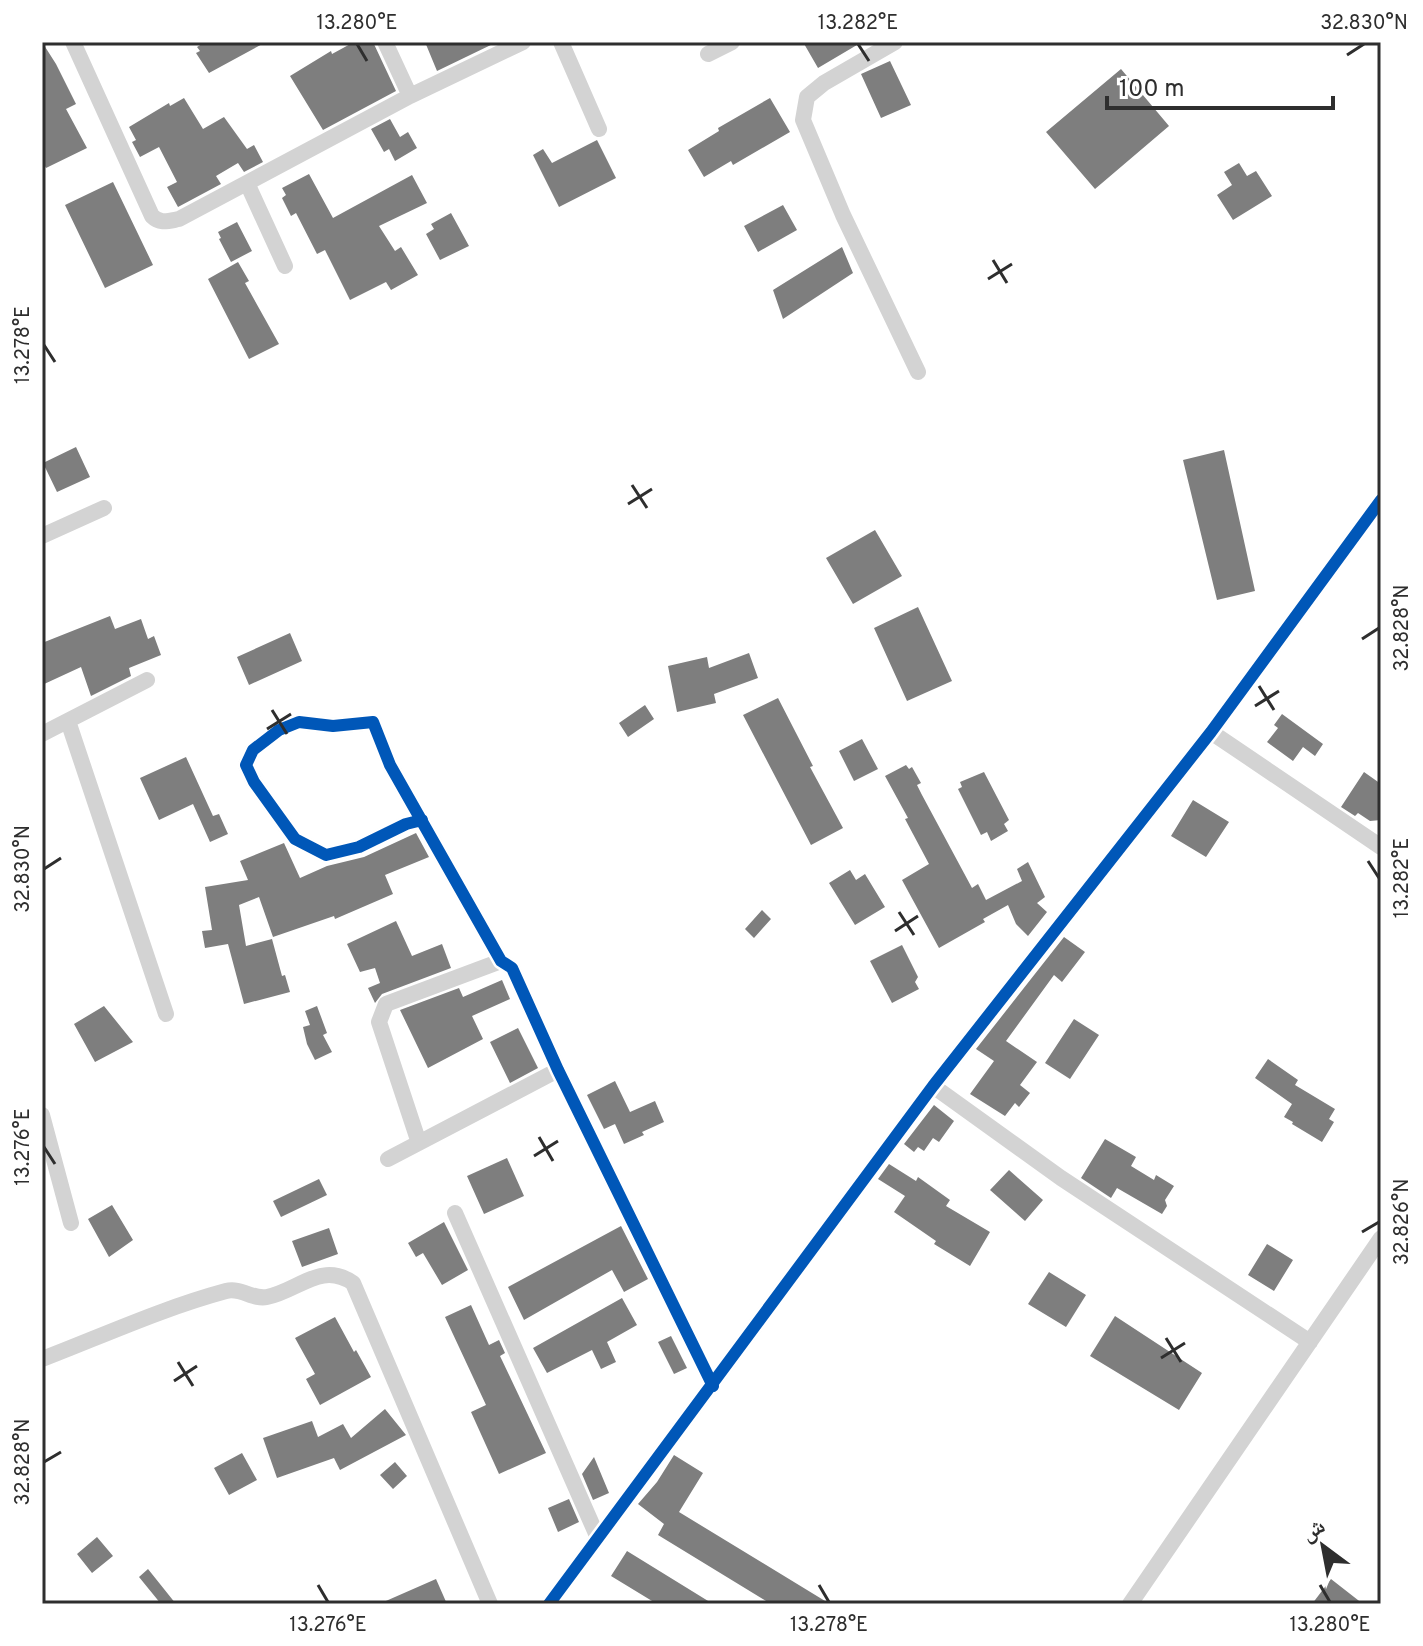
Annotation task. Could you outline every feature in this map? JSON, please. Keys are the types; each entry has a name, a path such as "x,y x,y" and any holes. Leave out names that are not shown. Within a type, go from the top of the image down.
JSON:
{"street":[{"path":"73,42 152,216 157,221 179,219 410,96 523,42"},
{"path":"385,42 410,96"},
{"path":"561,42 599,129"},
{"path":"708,54 732,42"},
{"path":"895,42 815,90 807,97 803,120 843,215 918,372"},
{"path":"247,183 285,266"},
{"path":"549,1604 933,1086 1211,732 1381,500"},
{"path":"42,536 104,508"},
{"path":"42,734 147,680"},
{"path":"68,721 166,1014"},
{"path":"422,820 406,824 359,847 326,855 295,839 254,782 246,765 253,750 279,730 299,722 333,726 373,722 390,765 422,820 501,961 512,968 558,1070 713,1386"},
{"path":"1211,732 1381,847"},
{"path":"419,1143 379,1022 381,1013 386,1004 501,961"},
{"path":"388,1159 558,1070"},
{"path":"933,1086 1061,1178 1310,1342"},
{"path":"42,1115 71,1223"},
{"path":"455,1213 598,1538"},
{"path":"1130,1604 1381,1238"},
{"path":"42,1359 229,1290 268,1297 316,1275 332,1274 346,1278 353,1283 385,1355 490,1604"}],"building":[{"path":"42,42 76,104 66,109 87,148 46,168 42,161"},
{"path":"205,42 266,42 209,73 196,53 200,51 197,47"},
{"path":"354,42 373,42 396,91 323,130 290,76 331,51 332,54"},
{"path":"425,42 497,42 437,71"},
{"path":"803,42 862,42 818,68"},
{"path":"890,61 911,105 881,118 861,74"},
{"path":"1121,69 1169,126 1095,189 1046,132"},
{"path":"184,98 203,129 224,117 247,149 254,145 263,162 244,172 238,163 216,176 221,184 178,207 167,187 177,182 159,147 140,157 129,127 169,103 170,106"},
{"path":"770,98 790,132 733,165 731,161 704,177 688,150 719,131 718,128"},
{"path":"390,119 400,137 408,132 417,148 395,161 389,149 384,152 371,129"},
{"path":"597,140 616,178 559,207 533,155 543,149 552,163"},
{"path":"1239,163 1247,176 1256,171 1272,196 1233,220 1217,195 1232,185 1224,172"},
{"path":"309,174 333,218 412,175 427,203 379,226 395,251 401,247 418,275 391,290 386,282 350,300 325,250 317,254 296,213 291,216 282,198 286,195 282,188"},
{"path":"113,182 153,265 105,288 65,205"},
{"path":"783,205 797,230 758,252 744,226"},
{"path":"451,213 469,246 440,260 426,234 434,229 431,224"},
{"path":"237,222 252,251 231,262 218,232"},
{"path":"842,247 853,273 783,319 773,290"},
{"path":"238,262 249,281 245,283 279,344 249,359 208,279"},
{"path":"76,447 90,477 57,492 43,463"},
{"path":"1224,450 1255,591 1217,600 1183,460"},
{"path":"875,530 902,576 853,604 826,558"},
{"path":"918,607 952,681 907,701 874,628"},
{"path":"110,616 115,629 141,619 148,639 154,636 161,655 129,668 131,676 91,696 81,667 42,685 42,643"},
{"path":"290,633 302,661 249,685 237,657"},
{"path":"749,653 758,678 714,694 716,703 677,712 668,666 707,657 709,668"},
{"path":"778,698 843,828 811,845 743,715"},
{"path":"645,705 654,719 628,737 619,723"},
{"path":"1282,714 1323,744 1315,756 1303,747 1293,761 1267,742 1278,728 1274,725"},
{"path":"862,739 878,769 854,781 839,751"},
{"path":"186,757 213,816 219,814 228,834 210,842 193,804 159,820 140,778"},
{"path":"906,765 909,769 912,767 921,783 917,785 972,888 978,884 986,900 1022,881 1017,869 1028,862 1045,897 1037,903 1047,912 1028,936 1016,924 1008,905 939,948 902,880 929,864 885,776"},
{"path":"984,772 1009,820 1004,824 1008,831 991,841 987,832 981,835 958,789 962,787 960,782"},
{"path":"1364,772 1381,784 1381,820 1370,821 1341,807"},
{"path":"1193,800 1229,822 1206,857 1171,836"},
{"path":"416,833 429,857 385,875 393,894 335,919 334,916 273,937 259,897 239,905 246,946 272,939 282,976 285,975 290,992 244,1004 228,944 205,948 202,931 212,930 205,887 248,880 240,861 284,843 300,878 327,866 364,857"},
{"path":"850,870 856,880 865,874 885,907 855,925 829,883"},
{"path":"762,910 771,919 754,938 745,929"},
{"path":"396,921 412,956 442,944 451,968 382,994 375,1003 368,988 380,983 375,968 360,972 347,944"},
{"path":"1064,937 1085,952 1062,982 1054,975 1006,1041 1037,1062 1020,1085 1030,1093 1019,1107 1015,1103 1005,1116 970,1094 994,1061 976,1049"},
{"path":"902,945 918,977 915,982 919,989 892,1003 870,961"},
{"path":"502,980 510,999 472,1016 483,1039 428,1068 400,1010 459,988 463,997"},
{"path":"104,1006 133,1042 95,1062 74,1024"},
{"path":"317,1006 327,1033 323,1035 332,1052 315,1060 303,1027 310,1025 305,1011"},
{"path":"1074,1019 1099,1035 1070,1079 1045,1063"},
{"path":"518,1028 538,1068 510,1083 490,1042"},
{"path":"1268,1059 1298,1080 1295,1085 1335,1109 1329,1119 1334,1122 1322,1142 1284,1117 1292,1104 1255,1078"},
{"path":"615,1081 630,1112 655,1101 664,1122 624,1144 615,1124 604,1129 587,1095"},
{"path":"934,1105 954,1121 939,1142 933,1138 924,1151 918,1147 914,1152 904,1144"},
{"path":"1105,1139 1136,1157 1131,1166 1154,1180 1156,1175 1174,1186 1165,1200 1167,1206 1162,1214 1117,1188 1111,1198 1081,1178"},
{"path":"507,1158 524,1196 484,1214 467,1176"},
{"path":"889,1164 916,1181 918,1177 950,1200 946,1206 990,1232 970,1266 934,1244 936,1241 894,1212 905,1196 878,1179"},
{"path":"1009,1170 1043,1200 1025,1221 990,1190"},
{"path":"319,1179 327,1195 281,1217 273,1201"},
{"path":"112,1205 133,1240 109,1257 88,1219"},
{"path":"444,1222 468,1270 442,1285 423,1253 416,1257 408,1243"},
{"path":"621,1226 648,1279 624,1292 612,1270 524,1320 508,1287"},
{"path":"329,1228 338,1254 302,1267 292,1241"},
{"path":"1267,1244 1293,1260 1274,1291 1248,1275"},
{"path":"1049,1272 1086,1295 1066,1327 1028,1304"},
{"path":"622,1298 637,1325 607,1342 616,1362 601,1369 592,1350 547,1373 533,1348"},
{"path":"471,1305 489,1345 499,1340 505,1353 500,1356 546,1453 499,1474 471,1412 486,1405 445,1317"},
{"path":"1115,1316 1202,1373 1179,1410 1090,1356"},
{"path":"335,1317 371,1377 320,1405 306,1379 315,1374 295,1338"},
{"path":"671,1336 687,1368 674,1374 658,1342"},
{"path":"385,1409 406,1435 340,1470 334,1458 277,1478 263,1438 312,1421 318,1437 343,1424 351,1438"},
{"path":"242,1453 257,1480 229,1495 214,1468"},
{"path":"674,1455 703,1473 679,1512 830,1604 771,1604 658,1535 664,1524 638,1504"},
{"path":"594,1457 609,1493 593,1500 582,1474"},
{"path":"395,1462 407,1476 393,1489 380,1475"},
{"path":"569,1499 579,1522 558,1532 548,1508"},
{"path":"97,1537 113,1556 92,1573 77,1554"},
{"path":"627,1551 713,1604 657,1604 611,1576"},
{"path":"148,1569 176,1604 161,1604 139,1577"},
{"path":"436,1579 447,1604 379,1604"},
{"path":"1331,1579 1363,1604 1312,1604"}],"cycle path":[{"path":"549,1604 933,1086 1211,732 1381,500"},
{"path":"422,820 406,824 359,847 326,855 295,839 254,782 246,765 253,750 279,730 299,722 333,726 373,722 390,765 501,961 512,968 558,1070 713,1386"}]}
